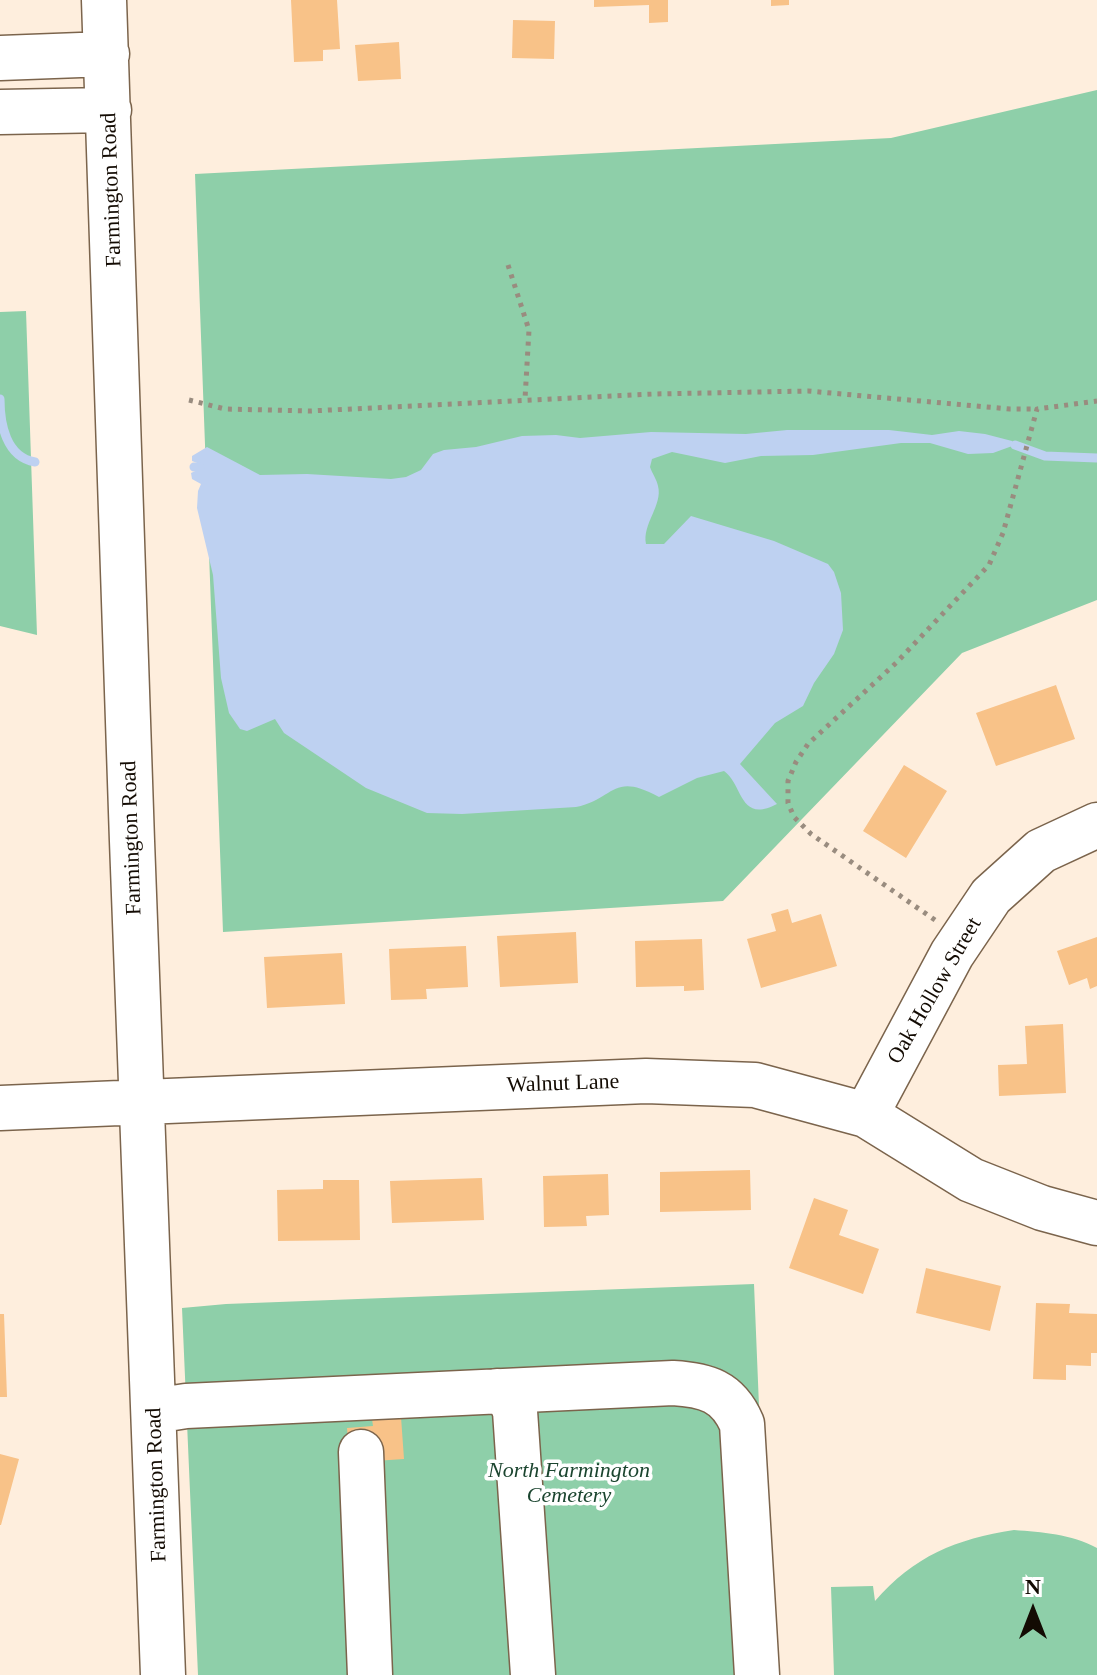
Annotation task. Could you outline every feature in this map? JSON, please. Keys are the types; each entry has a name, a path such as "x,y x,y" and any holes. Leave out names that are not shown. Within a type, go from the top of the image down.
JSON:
{"street":[{"name":"Farmington Road","path":"104,0 163,1675"},
{"path":"0,58 107,54"},
{"path":"0,112 109,110"},
{"name":"Oak Hollow Street","path":"866,1115 914,1022 963,937 991,896 1041,851 1097,825"},
{"name":"Walnut Lane","path":"0,1108 646,1081 755,1085 866,1115 971,1180 1042,1208 1097,1223"},
{"path":"154,1411 186,1406 355,1426 497,1391 673,1383 701,1385 721,1396 736,1410 745,1440 757,1675"},
{"path":"497,1391 510,1399 515,1411 533,1675"},
{"path":"355,1426 370,1675"}],"path":[{"path":"508,265 529,330 525,399"},
{"path":"189,400 225,409 310,411 525,399 808,391 1010,409 1037,409 1097,401"},
{"path":"963,937 811,834 794,817 788,803 788,781 808,744 896,663 989,565 1003,533 1037,409"}],"green space":[{"path":"1097,90 1097,600 962,653 723,901 223,932 195,174 891,138"},
{"path":"26,311 37,635 0,626 0,312"},
{"name":"North Farmington Cemetery","path":"754,1284 770,1675 198,1675 182,1308"},
{"path":"1014,1530 1067,1537 1097,1548 1097,1675 834,1675 831,1587 873,1586 875,1601 905,1572 937,1552 973,1539"}],"water":[{"path":"787,430 889,430 932,435 959,431 985,434 1012,441 1015,445 993,453 968,454 930,443 901,443 813,455 761,456 725,463 672,452 652,459 650,467 659,493 647,529 646,544 664,544 691,516 774,541 828,564 834,572 841,593 843,630 834,654 803,706 775,723 740,764 777,804 765,809 749,806 724,771 697,778 659,797 632,786 614,789 576,807 462,814 427,813 366,788 284,733 275,719 247,731 240,729 229,713 221,678 213,575 197,508 201,484 192,479 191,473 200,469 200,464 192,461 192,456 207,447 260,475 307,474 391,479 421,470 433,454 444,450 476,447 522,436 580,438 651,432 746,434"}],"building":[{"path":"291,0 337,0 340,49 323,50 323,61 294,62"},
{"path":"594,0 668,0 668,22 649,23 649,5 594,7"},
{"path":"771,0 789,0 789,5 771,6"},
{"path":"513,20 555,21 554,59 512,58"},
{"path":"399,42 401,79 358,81 355,45"},
{"path":"1056,685 1075,739 996,766 976,713"},
{"path":"904,765 947,791 906,858 863,831"},
{"path":"788,909 792,923 821,914 837,966 761,988 747,939 776,931 771,914"},
{"path":"576,932 578,983 500,987 497,936"},
{"path":"1097,937 1097,986 1090,989 1087,978 1069,985 1057,951"},
{"path":"702,939 704,990 684,991 684,986 636,987 635,941"},
{"path":"466,946 468,987 426,989 427,999 391,1000 389,949"},
{"path":"342,953 345,1004 267,1008 264,957"},
{"path":"1063,1024 1066,1093 999,1096 998,1065 1027,1064 1025,1026"},
{"path":"750,1170 751,1210 660,1212 660,1172"},
{"path":"608,1174 609,1215 586,1216 587,1226 544,1227 543,1176"},
{"path":"482,1178 484,1220 392,1223 390,1181"},
{"path":"323,1180 359,1180 360,1240 278,1241 277,1190 323,1189"},
{"path":"814,1198 848,1210 839,1235 879,1249 863,1294 789,1268"},
{"path":"926,1268 1001,1286 990,1331 916,1313"},
{"path":"1036,1303 1070,1304 1069,1313 1097,1314 1097,1353 1091,1353 1091,1366 1066,1365 1066,1380 1033,1379"},
{"path":"0,1314 4,1314 7,1397 0,1397"},
{"path":"401,1417 404,1459 375,1461 349,1453 347,1428 373,1426 372,1419"},
{"path":"0,1454 19,1459 1,1525 0,1525"}],"waterway":[{"path":"0,399 3,429 11,446 17,454 35,462"},
{"path":"1015,445 1045,456 1097,458"},
{"path":"194,467 200,467"}]}
